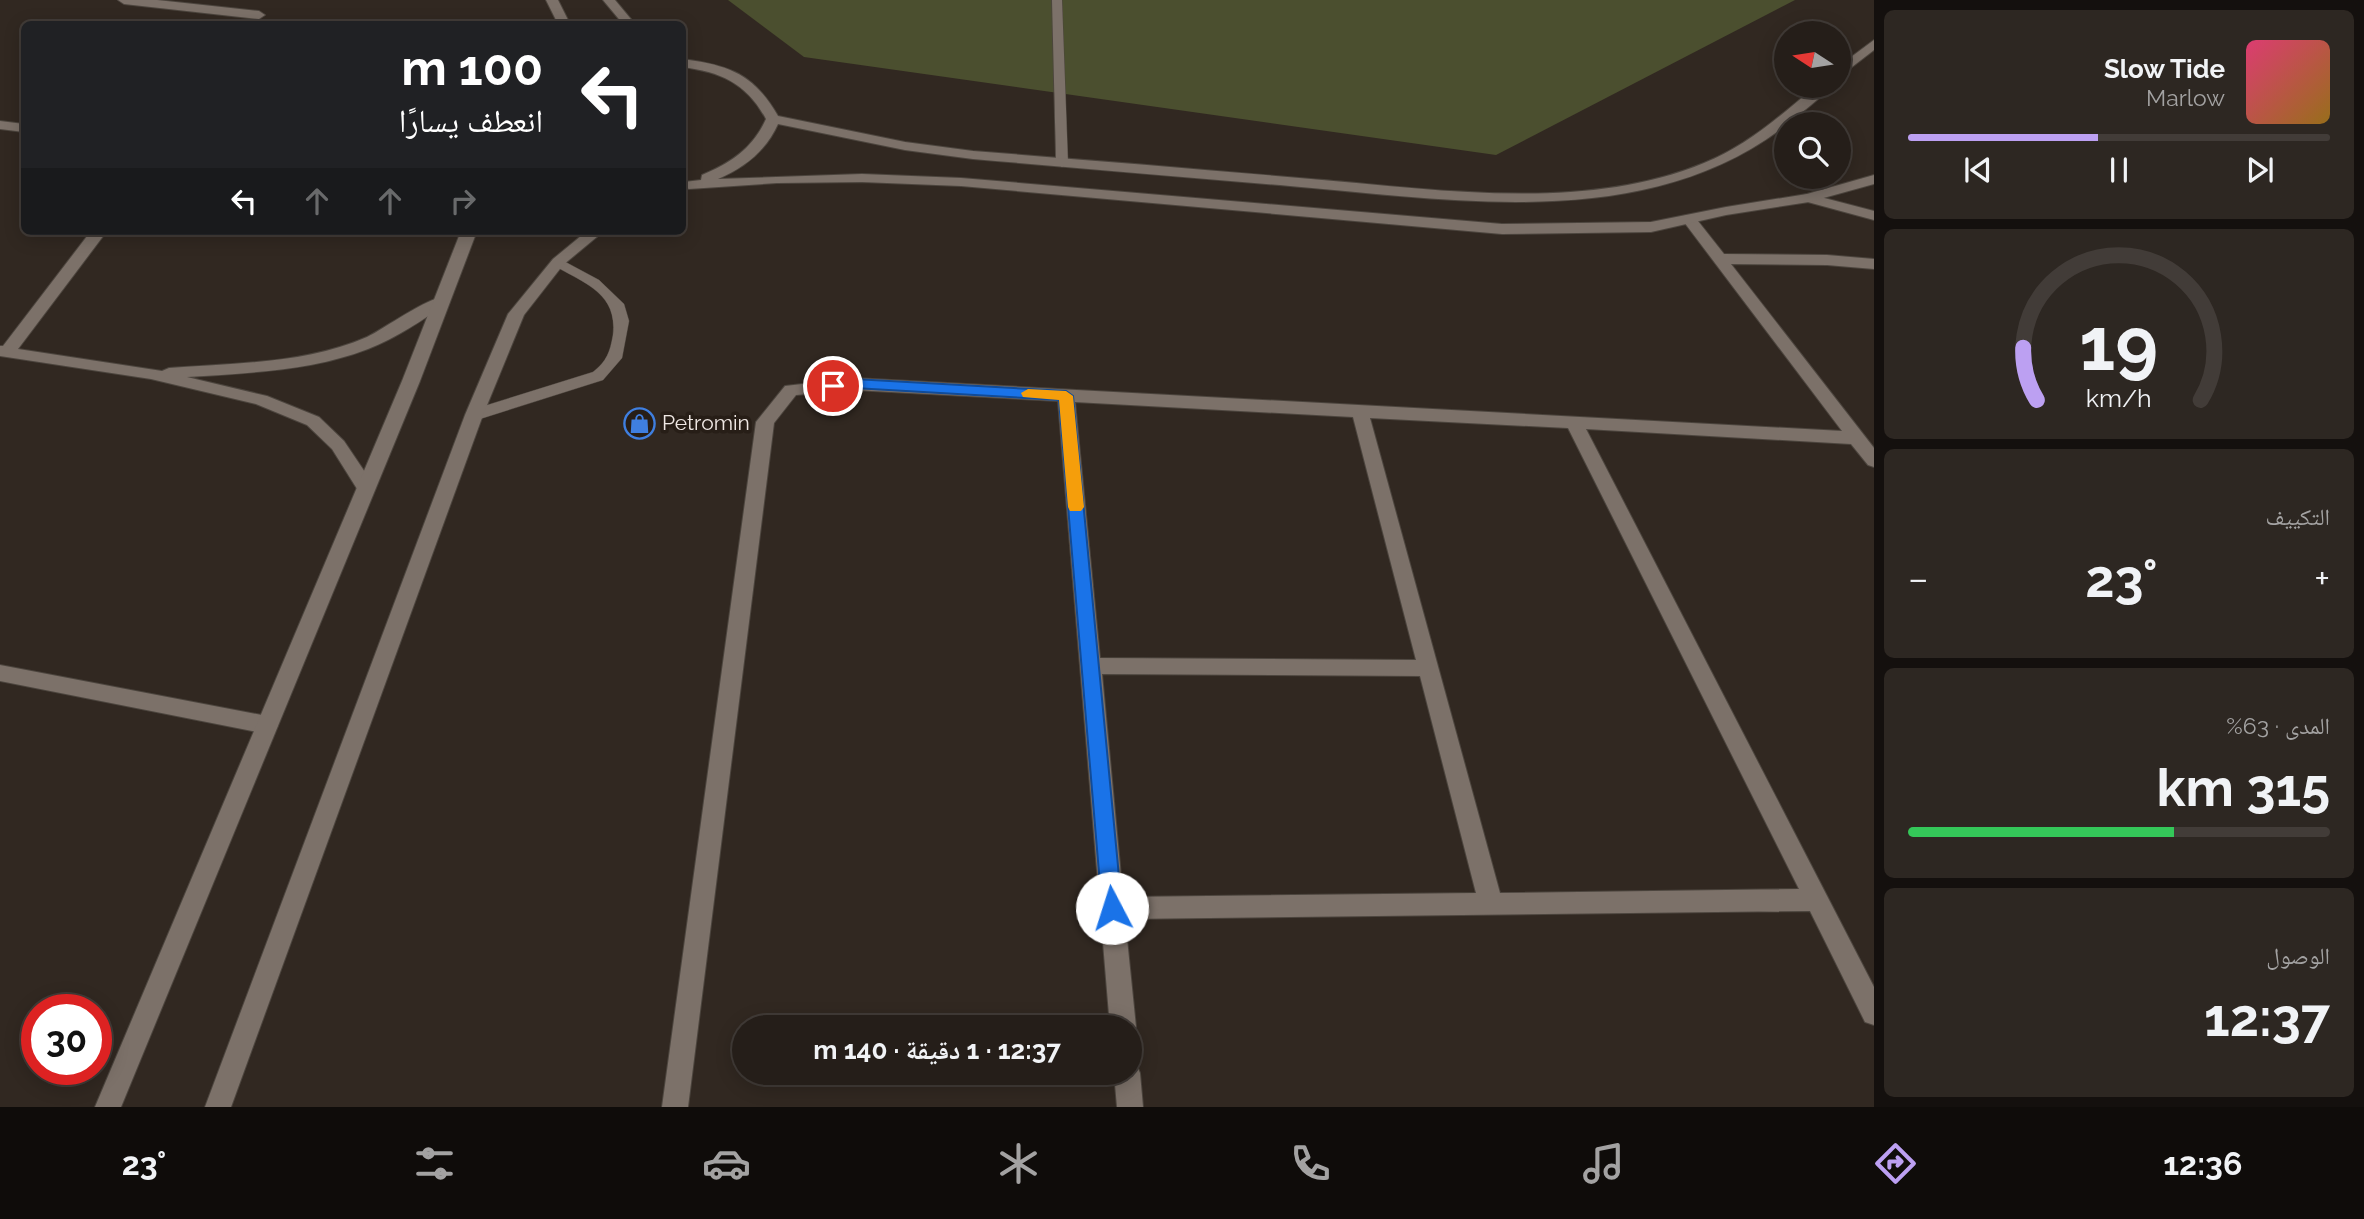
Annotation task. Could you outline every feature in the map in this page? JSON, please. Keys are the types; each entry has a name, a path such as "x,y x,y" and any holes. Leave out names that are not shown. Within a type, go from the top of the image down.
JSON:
{"street":[{"path":"124,0 258,16"},
{"path":"552,0 562,21"},
{"path":"609,0 626,21"},
{"path":"1852,62 1874,44"},
{"path":"686,62 722,70 742,79 758,91 772,118 768,134 740,163 686,186"},
{"path":"772,118 905,146 1062,163 1491,198 1562,197 1629,187 1704,167 1735,154 1779,124 1810,98"},
{"path":"0,125 21,128"},
{"path":"686,186 777,178 961,182 1502,229 1651,227 1809,198 1874,178"},
{"path":"1809,198 1874,216"},
{"path":"1689,219 1874,461"},
{"path":"96,235 4,351 151,374 261,400 313,421 338,445 366,487"},
{"path":"108,1107 366,487 467,235"},
{"path":"218,1107 474,415 516,314 558,262 591,235"},
{"path":"1719,259 1827,260 1874,264"},
{"path":"151,374 279,364 350,350 393,332 442,300"},
{"path":"675,1107 765,422 791,390 854,384 1857,438"},
{"path":"1066,396 1122,1015"},
{"path":"1360,411 1491,904"},
{"path":"1574,423 1874,1013"},
{"path":"1090,666 1429,668"},
{"path":"0,673 267,725"},
{"path":"1112,908 1817,900"},
{"path":"1128,1085 1130,1107"}],"lane":[{"path":"1057,0 1062,163"},
{"path":"474,415 598,376 612,366 620,352 621,314 614,302 605,290 558,262"}],"green space":[{"path":"728,0 1795,0 1496,155 804,57"}],"slow traffic":[{"path":"1028,393 1066,396 1076,507"}],"place":[{"name":"Petromin","path":"639,423"}],"route":[{"path":"833,386 854,384 1066,396 1112,908"}]}
